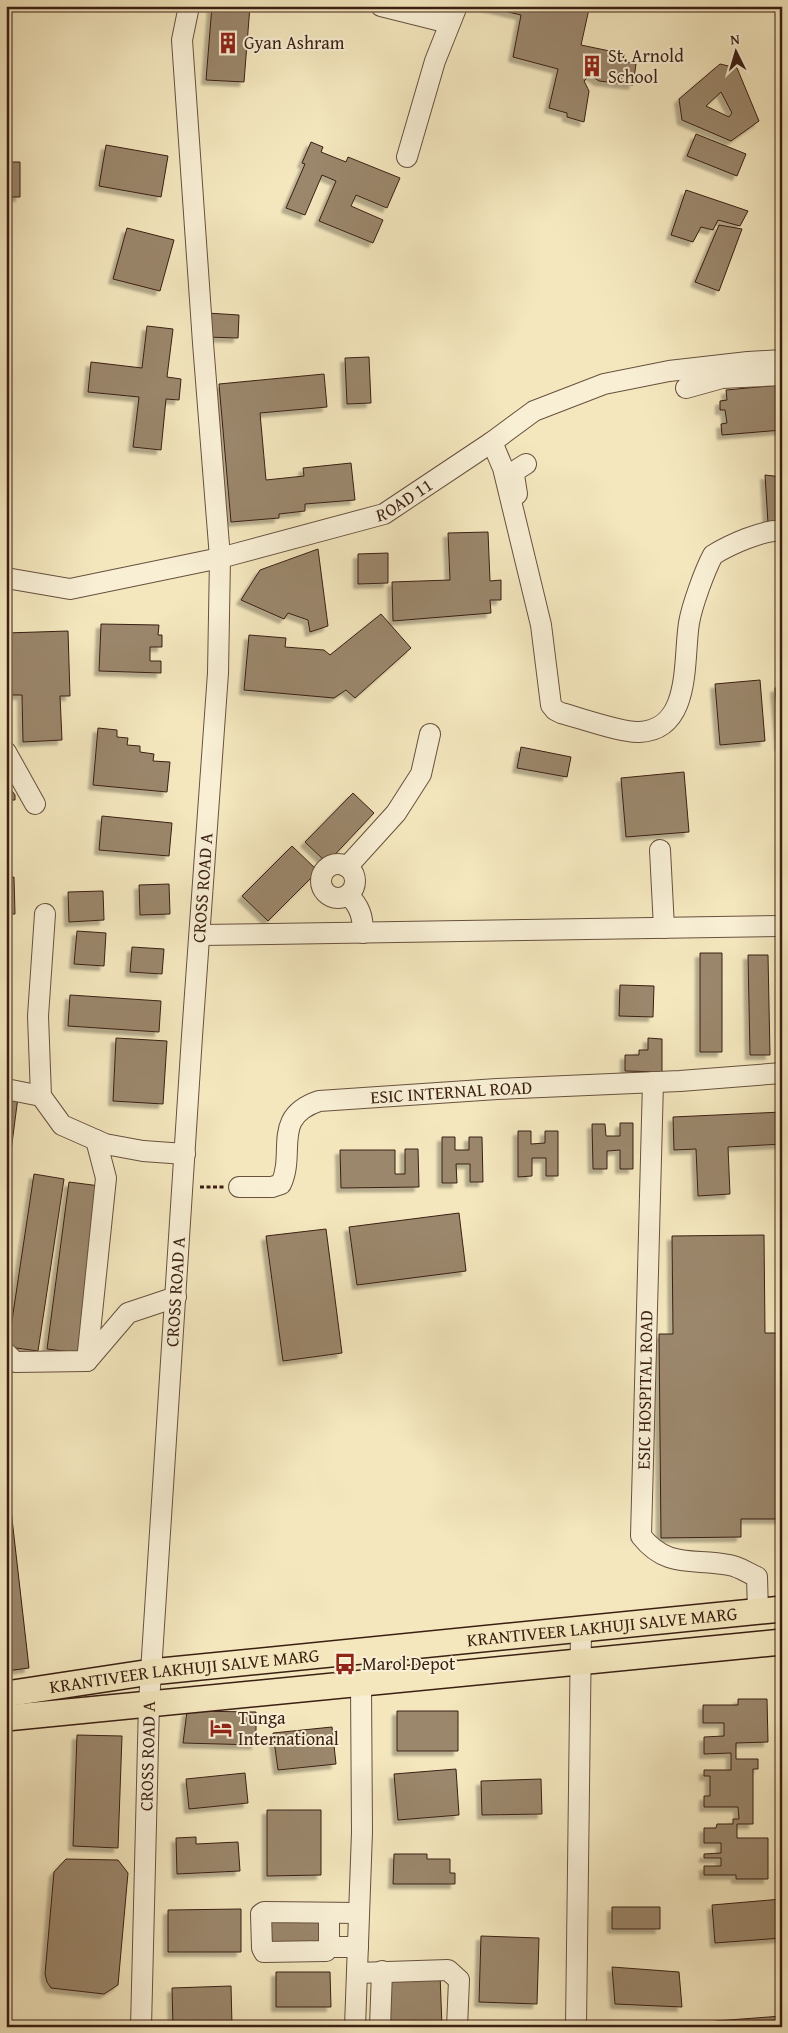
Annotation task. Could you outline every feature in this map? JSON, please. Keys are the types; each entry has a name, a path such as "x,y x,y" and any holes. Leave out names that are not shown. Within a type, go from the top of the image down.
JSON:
{"main road":[{"name":"KRANTIVEER LAKHUJI SALVE MARG","path":"6,1694 151,1672 770,1611"},
{"name":"KRANTIVEER LAKHUJI SALVE MARG","path":"6,1718 782,1642"}],"street":[{"name":"CROSS ROAD A","path":"141,2027 149,1703 218,673 220,558 202,343 182,40 189,6"},
{"path":"381,6 453,14 435,61 407,157"},
{"name":"ROAD 11","path":"6,578 70,589 220,558 384,514 492,442 534,411 604,384 669,371 782,360"},
{"path":"686,388 722,378 782,375"},
{"path":"492,442 504,468 542,627 551,705 555,710 636,732 655,729 670,719 676,709 680,696 689,621 714,555 722,550 772,531 782,531"},
{"path":"526,464 515,472 514,479 548,618 548,625 542,627"},
{"path":"347,867 396,813 420,774 430,734"},
{"path":"6,752 35,804"},
{"path":"660,850 664,928"},
{"path":"341,864 347,867 354,875 354,886 348,895 332,898 324,891 321,880 325,870 330,866 341,864"},
{"path":"348,895 354,900 363,918 363,933"},
{"path":"45,914 38,1016 41,1096 62,1125 105,1144 143,1151 185,1154"},
{"path":"200,935 782,926"},
{"name":"ESIC INTERNAL ROAD","path":"239,1187 272,1187 281,1184 286,1174 286,1142 290,1127 297,1114 305,1106 319,1101 782,1073"},
{"name":"ESIC HOSPITAL ROAD","path":"653,1082 641,1536 651,1548 680,1561 730,1565 757,1577 770,1611"},
{"path":"6,1089 41,1096"},
{"path":"86,1361 106,1178 96,1140"},
{"path":"6,1353 15,1362 86,1361 128,1313 176,1297"},
{"path":"576,2027 581,1630"},
{"path":"355,2027 362,1832 361,1684"},
{"path":"329,1913 329,1947 326,1951 264,1952 262,1948 261,1914 264,1912 359,1913"},
{"path":"329,1947 358,1947"},
{"path":"357,1972 448,1970 459,1980 458,2027"},
{"path":"380,2027 382,1972"}],"path":[{"path":"183,1187 239,1187"}],"building":[{"name":"Gyan Ashram","path":"212,6 250,6 244,82 206,80"},
{"name":"St. Arnold School","path":"482,6 579,6 589,9 581,45 624,54 623,61 636,64 633,85 599,81 590,75 584,81 589,91 584,122 567,117 567,113 549,108 558,69 513,57 521,15"},
{"path":"720,64 737,68 759,121 731,141 682,120 679,99","holes":["721,92 732,113 729,117 706,106"]},
{"path":"696,134 746,154 737,176 687,156"},
{"path":"311,142 323,147 321,152 346,162 348,157 400,178 387,208 356,195 351,206 383,220 373,243 319,221 336,181 322,175 305,215 286,208 305,164 302,163"},
{"path":"106,145 168,156 161,197 99,186"},
{"path":"6,162 20,162 20,197 6,197"},
{"path":"686,190 748,211 740,226 718,220 713,230 701,227 693,242 671,235"},
{"path":"719,225 742,229 719,291 695,282"},
{"path":"127,228 174,240 160,291 113,279"},
{"path":"207,313 239,315 238,338 206,337"},
{"path":"147,326 173,329 167,377 181,379 179,400 166,399 161,450 133,447 139,397 88,392 91,362 142,368"},
{"path":"369,357 371,403 347,404 345,358"},
{"path":"324,374 327,407 260,413 266,480 304,476 303,468 351,463 355,500 305,504 305,511 279,514 279,518 231,522 219,384"},
{"path":"779,385 780,394 782,394 782,430 722,435 721,424 727,423 725,410 720,410 720,401 727,400 726,390"},
{"path":"765,475 782,477 782,525 768,523"},
{"path":"488,532 490,581 501,580 501,600 490,600 491,613 393,621 392,582 450,580 448,533"},
{"path":"318,549 328,626 310,632 308,620 288,613 284,619 241,600 260,570"},
{"path":"388,553 388,583 358,584 358,554"},
{"path":"381,614 411,648 355,698 346,690 334,698 244,690 249,635 286,638 285,647 324,650 330,655"},
{"path":"101,624 159,625 158,635 162,635 162,647 150,647 150,661 161,661 161,673 99,671"},
{"path":"68,631 70,696 60,696 62,740 23,742 22,695 6,695 6,633"},
{"path":"760,680 765,741 720,745 715,684"},
{"path":"782,687 782,746 780,746 775,688"},
{"path":"98,728 117,730 117,737 128,738 127,745 140,746 140,752 154,754 153,761 170,762 167,792 93,785"},
{"path":"521,747 571,757 567,777 517,768"},
{"path":"684,772 689,832 626,837 621,778"},
{"path":"6,783 15,795 15,800 6,800"},
{"path":"353,793 374,813 327,863 305,842"},
{"path":"102,816 172,823 169,856 99,850"},
{"path":"292,846 318,871 268,921 242,896"},
{"path":"14,877 15,914 6,914 6,878"},
{"path":"169,884 170,914 140,915 139,885"},
{"path":"103,891 104,920 69,922 68,892"},
{"path":"77,931 106,933 104,966 74,964"},
{"path":"132,947 164,949 162,974 130,972"},
{"path":"700,953 722,953 722,1052 700,1052"},
{"path":"748,955 768,955 770,1055 750,1055"},
{"path":"620,985 654,986 653,1017 619,1016"},
{"path":"70,995 161,1001 159,1032 68,1026"},
{"path":"116,1038 167,1041 163,1104 113,1101"},
{"path":"648,1038 662,1039 662,1072 625,1071 625,1055 639,1055 639,1050 648,1050"},
{"path":"6,1096 18,1097 6,1190"},
{"path":"782,1112 782,1144 728,1147 730,1194 698,1196 696,1149 674,1150 673,1117"},
{"path":"620,1123 633,1123 633,1169 620,1169 620,1150 607,1151 607,1169 593,1169 592,1124 605,1124 606,1136 620,1136"},
{"path":"518,1131 531,1131 531,1144 545,1143 545,1131 558,1131 558,1176 546,1176 546,1158 532,1158 532,1176 518,1177"},
{"path":"442,1137 455,1137 455,1150 469,1150 469,1137 482,1137 483,1182 470,1182 470,1164 456,1164 457,1183 442,1183"},
{"path":"405,1149 418,1149 419,1187 341,1188 340,1150 395,1150 395,1174 405,1174"},
{"path":"34,1174 64,1179 38,1351 8,1347"},
{"path":"69,1182 100,1186 79,1353 47,1349"},
{"path":"459,1213 466,1271 357,1285 349,1227"},
{"path":"326,1229 342,1353 283,1361 266,1236"},
{"path":"764,1235 765,1333 782,1333 782,1519 741,1519 741,1537 661,1538 659,1334 673,1334 672,1236"},
{"path":"6,1466 29,1668 6,1671"},
{"path":"738,1699 767,1699 768,1742 736,1743 736,1759 758,1759 758,1769 753,1769 753,1824 737,1824 737,1838 768,1838 768,1879 736,1879 736,1875 704,1875 704,1866 721,1866 721,1858 704,1858 704,1854 721,1853 721,1843 704,1843 704,1828 716,1828 717,1824 733,1824 733,1819 739,1819 738,1807 704,1807 704,1796 710,1796 710,1776 704,1776 704,1770 731,1770 731,1753 704,1754 704,1737 724,1736 724,1723 703,1723 703,1705 738,1705"},
{"path":"187,1711 256,1712 256,1745 183,1743"},
{"path":"397,1711 458,1711 458,1751 397,1751"},
{"path":"332,1727 336,1764 278,1770 273,1733"},
{"path":"77,1735 122,1736 118,1848 73,1846"},
{"path":"456,1769 459,1815 398,1820 394,1774"},
{"path":"245,1773 248,1803 189,1809 186,1779"},
{"path":"541,1779 542,1814 482,1815 481,1781"},
{"path":"267,1810 321,1810 321,1875 267,1876"},
{"path":"196,1837 196,1844 238,1842 240,1871 177,1874 176,1838"},
{"path":"394,1854 427,1854 427,1859 450,1859 450,1873 455,1873 455,1884 393,1884"},
{"path":"66,1859 118,1860 128,1873 118,1985 104,1994 51,1988 47,1982 45,1974 54,1872"},
{"path":"782,1899 782,1938 715,1943 712,1905"},
{"path":"612,1907 660,1907 660,1929 612,1929"},
{"path":"241,1909 241,1952 168,1952 168,1910"},
{"path":"263,1914 327,1919 326,1949 265,1950"},
{"path":"481,1936 539,1938 537,2004 479,2002"},
{"path":"612,1967 679,1972 682,2007 615,2004"},
{"path":"276,1972 330,1972 331,2007 276,2007"},
{"path":"440,1974 442,2027 390,2027 388,1976"},
{"path":"231,1986 232,2025 173,2027 172,1988"},
{"path":"782,2016 782,2027 716,2027 715,2021"},
{"path":"618,2025 682,2027 618,2027"}],"place":[{"name":"Gyan Ashram","path":"228,43"},
{"name":"St. Arnold School","path":"592,66"},
{"name":"Marol Depot","path":"345,1664"},
{"name":"Tunga International","path":"221,1728"}]}
